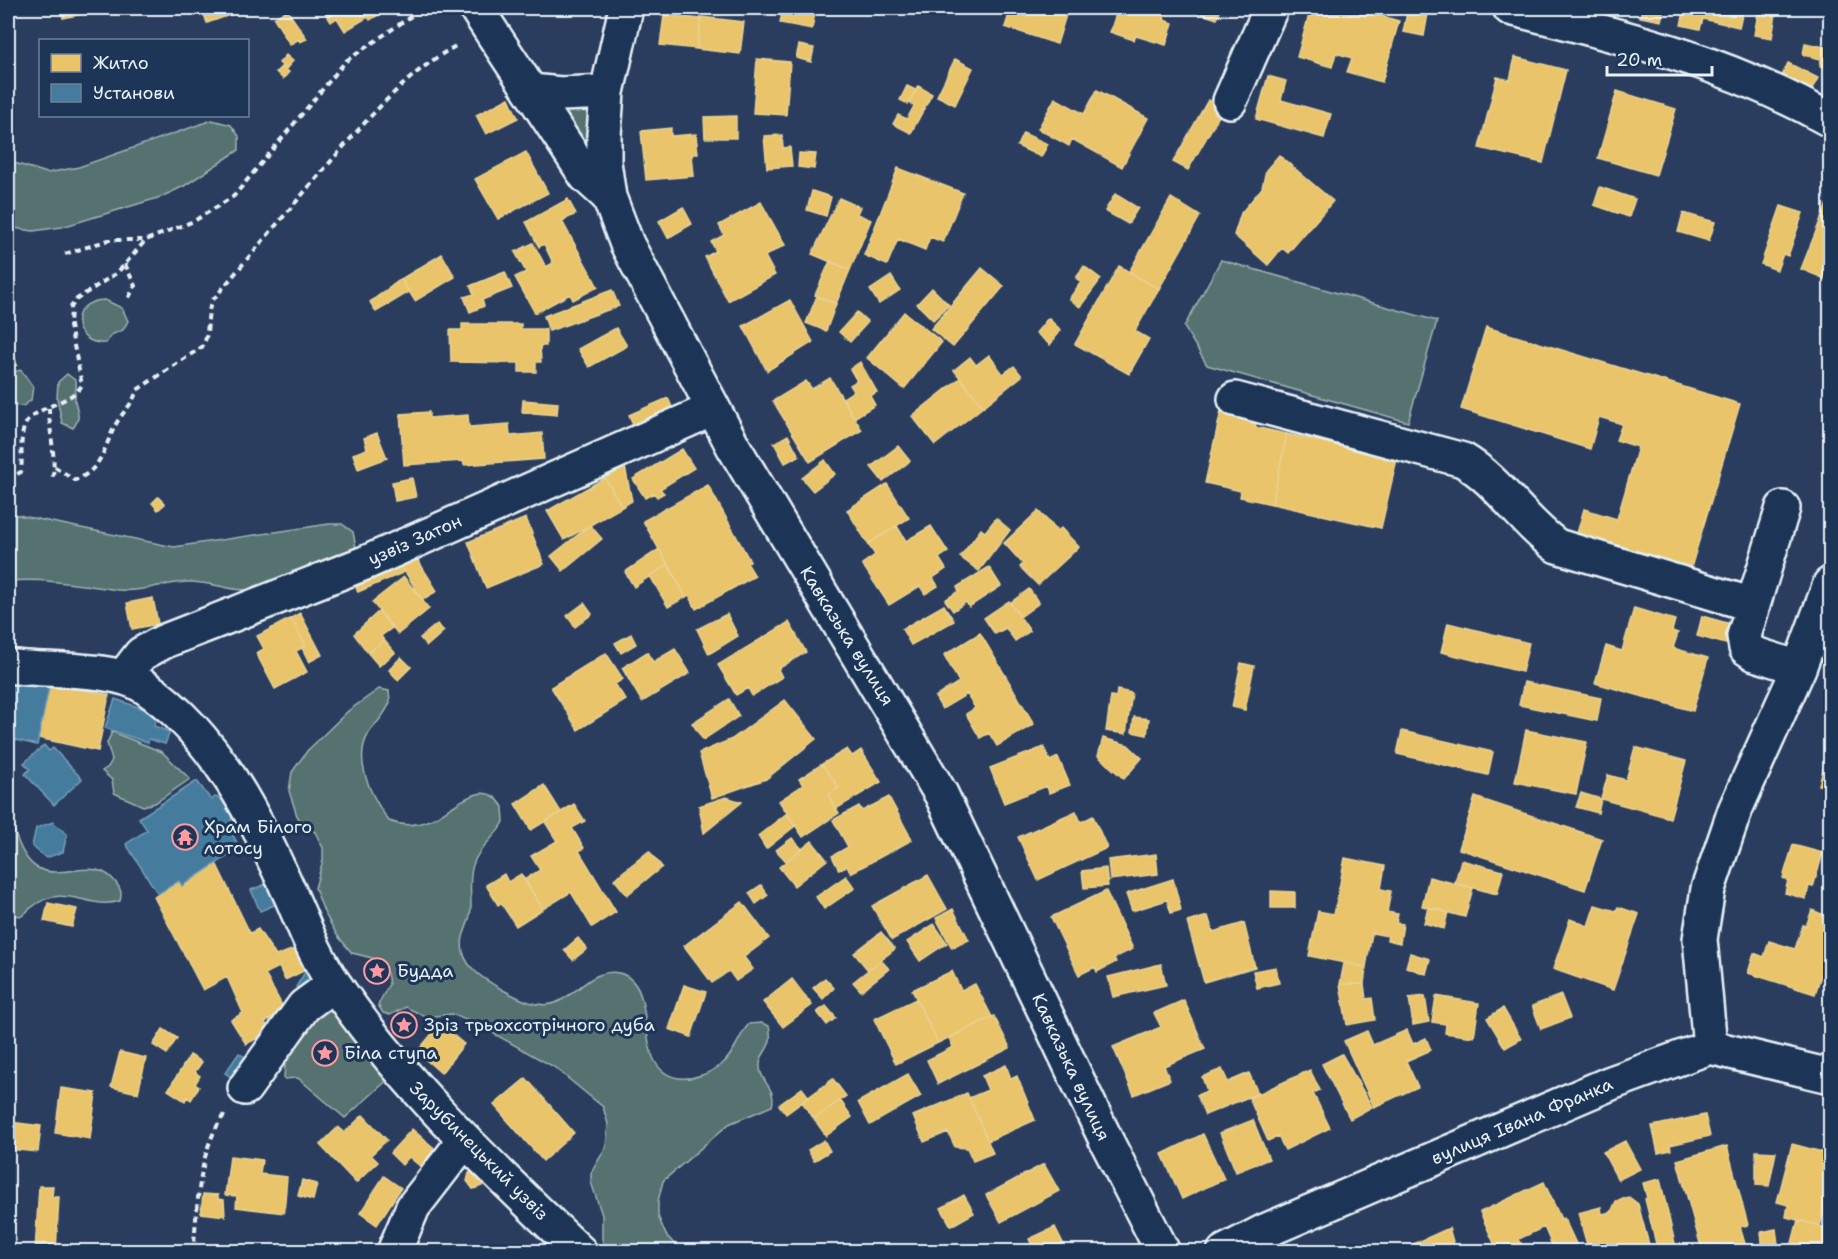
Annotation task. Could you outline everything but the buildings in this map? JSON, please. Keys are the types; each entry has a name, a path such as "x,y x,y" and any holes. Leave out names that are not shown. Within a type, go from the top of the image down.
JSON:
{"street":[{"name":"Кавказька вулиця","path":"626,8 607,92 604,162 609,197 627,244 713,409 795,553 941,794 1112,1153 1163,1251"},
{"path":"1230,101 1271,8"},
{"path":"1510,8 1675,51 1771,88 1830,120"},
{"path":"483,19 586,176 609,197"},
{"path":"531,91 561,94 607,92"},
{"path":"1235,399 1463,460 1476,468 1540,534 1557,546 1753,605"},
{"name":"узвіз Затон","path":"124,676 141,654 165,641 364,563 713,409"},
{"path":"1783,508 1744,636 1746,648 1755,654 1799,668"},
{"path":"1830,584 1799,668 1735,810 1707,889 1700,939 1710,1047 1830,1076"},
{"name":"Зарубинецький узвіз","path":"8,666 124,676 145,687 172,708 207,745 224,769 257,826 322,964 334,984 404,1074 464,1141 580,1251"},
{"path":"245,1088 304,1006 334,984"},
{"name":"вулиця Івана Франка","path":"1224,1251 1264,1231 1611,1083 1710,1047"},
{"path":"394,1251 413,1207 464,1141"}],"path":[{"path":"65,254 109,240 146,240 194,221 234,196 346,61 423,8"},
{"path":"55,467 75,480 94,468 104,456 114,428 134,401 137,390 201,347 207,339 208,308 212,301 383,103 483,19"},
{"path":"8,479 21,472 26,424 34,416 77,391 83,382 73,344 69,317 71,307 82,294 125,264 146,240"},
{"path":"125,264 135,286 127,301"},
{"path":"49,408 49,436 55,467 52,481"},
{"path":"193,1251 203,1170 210,1142 222,1118 245,1088"}],"green space":[{"path":"592,102 589,151 562,113"},
{"path":"212,120 231,125 239,136 239,150 184,186 161,197 62,227 33,231 8,227 8,161 47,173 79,167"},
{"path":"1221,260 1437,321 1408,422 1207,365 1184,327"},
{"path":"105,300 122,308 128,321 123,330 111,335 106,343 95,342 86,338 80,331 79,315 92,302"},
{"path":"21,370 33,387 31,400 23,406 8,405 8,373"},
{"path":"67,374 76,381 75,401 78,419 73,428 62,423 57,398 58,382"},
{"path":"8,513 174,547 342,524 353,532 356,548 350,555 260,589 250,590 192,582 173,583 145,589 118,590 50,581 8,581"},
{"path":"379,689 389,691 390,702 364,744 363,767 376,801 389,821 409,825 425,822 477,794 495,797 503,807 504,822 479,853 473,864 471,876 471,911 462,947 468,963 480,976 515,996 542,1005 563,999 601,974 619,973 632,980 640,993 649,1045 654,1060 664,1072 679,1078 701,1075 721,1065 730,1056 749,1024 762,1023 769,1026 770,1041 760,1061 760,1067 772,1094 772,1106 729,1124 663,1181 658,1201 658,1216 666,1235 681,1251 606,1251 602,1239 602,1215 591,1182 591,1173 606,1147 608,1124 603,1107 554,1067 480,1026 452,1014 426,1017 406,1007 390,1015 383,1013 378,1005 389,984 387,973 376,959 352,953 337,935 324,912 315,888 323,860 323,848 315,832 304,825 297,816 289,791 292,772 307,751 348,711"},
{"path":"112,732 162,752 190,779 155,803 143,806 114,793 112,780 102,771 112,760 107,743"},
{"path":"8,801 16,837 30,862 46,871 89,869 109,875 121,892 120,901 95,902 61,896 36,904 22,916 13,915 8,907"},
{"path":"335,1006 391,1077 345,1118 298,1078 284,1079 286,1048 309,1012"}],"place":[{"name":"Храм Білого лотосу","path":"185,837"},
{"name":"Будда","path":"377,971"},
{"name":"Зріз трьохсотрічного дуба","path":"404,1025"},
{"name":"Біла ступа","path":"325,1053"}]}
